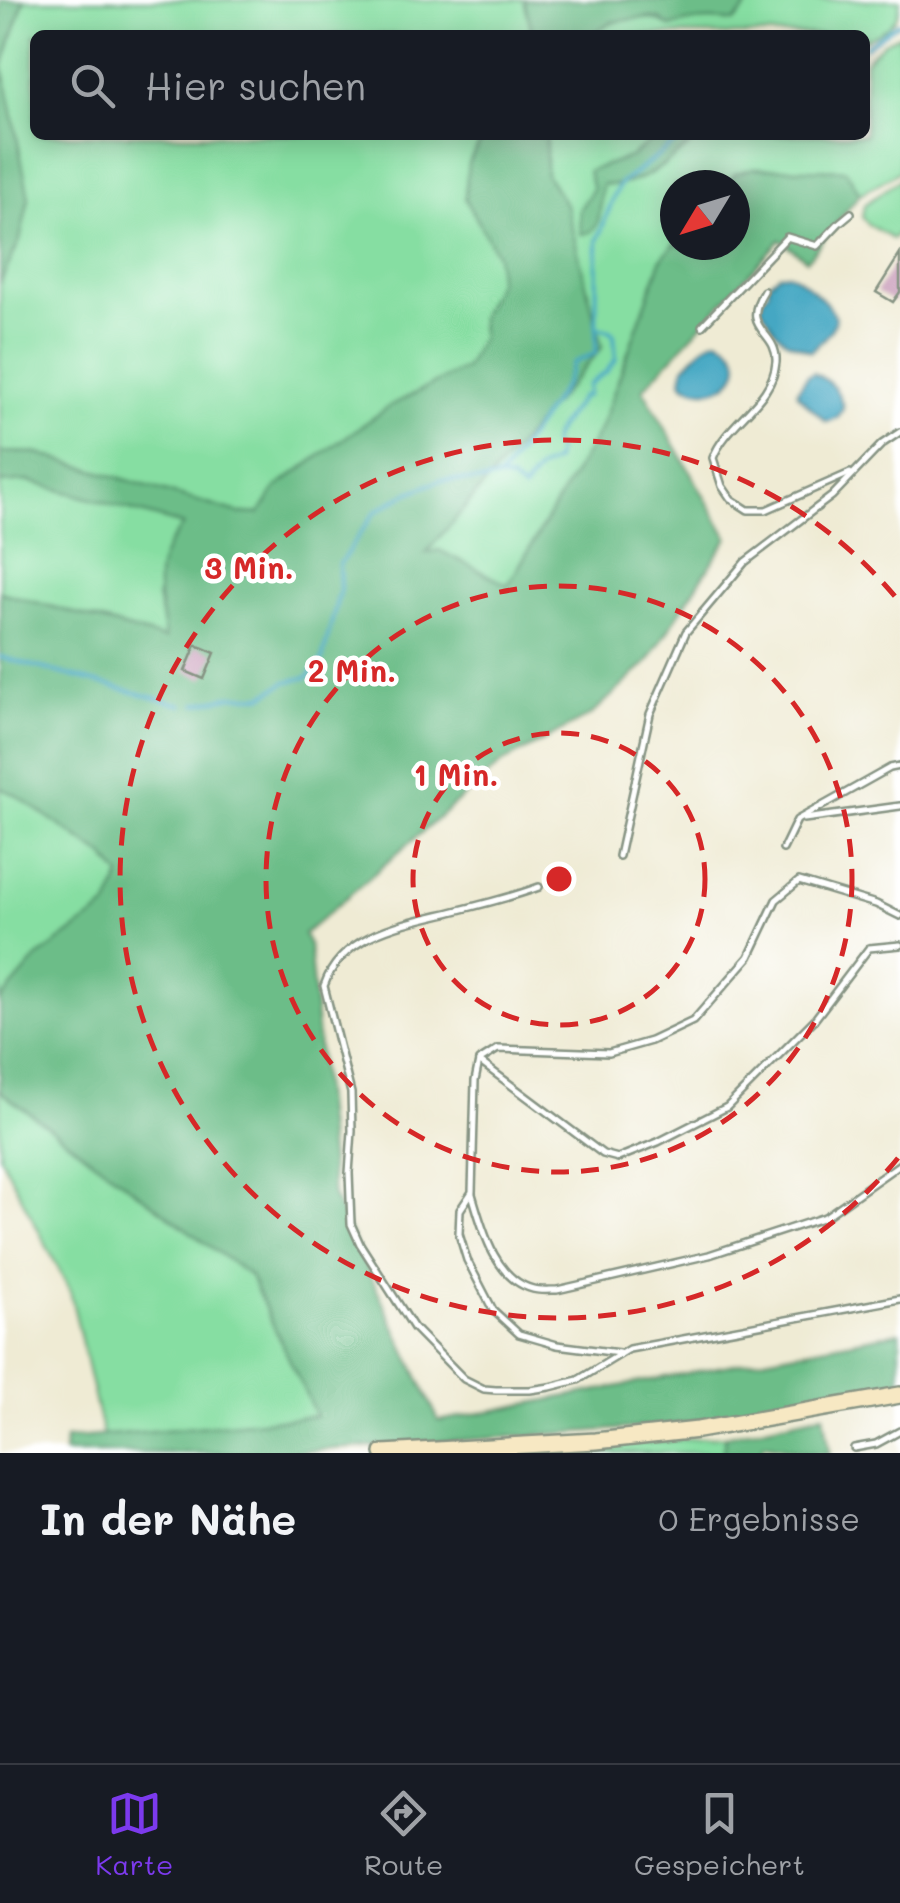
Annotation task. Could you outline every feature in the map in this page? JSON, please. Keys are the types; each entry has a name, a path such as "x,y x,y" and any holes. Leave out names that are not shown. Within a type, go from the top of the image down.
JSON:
{"street":[{"path":"383,1453 596,1441 698,1430 900,1395"}],"lane":[{"path":"702,326 786,236 817,246 851,213"},
{"path":"764,291 755,306 756,324 772,343 776,360 766,392 719,441 713,458 722,486 731,499 748,510 766,510 853,472"},
{"path":"619,856 650,714 686,632 745,562 832,496 882,444 900,432"},
{"path":"783,849 797,820 900,766"},
{"path":"797,820 900,806"},
{"path":"900,916 876,904 798,881 776,900 749,957 692,1021 609,1053 498,1049 479,1061 472,1192 486,1239 512,1276 536,1290 557,1290 710,1255 825,1217 900,1164"},
{"path":"539,887 370,936 337,961 324,986 350,1092 352,1224 360,1244 414,1328 450,1368 472,1384 496,1390 530,1390 578,1380 629,1349 900,1299"},
{"path":"479,1061 603,1154 618,1158 727,1107 815,1019 870,948 900,945"},
{"path":"472,1192 460,1210 459,1234 492,1310 519,1334 557,1345 620,1354"},
{"path":"854,1448 876,1444 900,1432"}],"green space":[{"path":"0,0 24,0 3,66 29,198 20,240 0,283"},
{"path":"24,0 524,0 532,30 30,30 30,140 482,140 468,163 497,255 498,281 480,317 482,338 465,368 390,406 336,444 277,487 259,514 238,513 36,453 0,452 0,283 20,240 29,198 3,66"},
{"path":"524,0 753,0 734,22 701,20 670,27 650,17 612,22 598,30 532,30"},
{"path":"753,0 900,0 894,21 870,37 870,30 598,30 640,18 670,27 701,20 734,22"},
{"path":"900,35 900,171 860,194 845,170 660,170 661,260 601,428 508,585 439,550 424,555 602,348 566,205 546,175 546,140 652,140 630,157 588,171 601,207 599,194 603,184 617,185 644,177 697,140 870,140 870,56 884,42"},
{"path":"482,140 546,140 546,175 566,205 602,347 426,553 439,550 508,585 601,428 661,260 750,260 747,170 755,168 846,170 860,194 807,260 780,240 643,389 728,538 647,663 591,715 502,763 304,934 309,945 333,1196 439,1421 900,1332 900,1383 763,1412 665,1426 277,1453 64,1453 65,1439 316,1416 250,1276 0,1091 0,1001 38,957 108,906 121,876 104,856 0,788 0,592 165,639 158,592 159,567 183,525 28,481 0,483 0,452 36,453 238,513 259,514 277,487 336,444 390,406 465,368 481,338 480,317 498,281 497,255 465,198 468,163"},
{"path":"652,140 696,140 644,177 603,184 598,222 595,228 581,234 579,210 593,189 588,171 630,157"},
{"path":"900,179 900,230 892,239 862,217 864,205"},
{"path":"28,481 184,525 170,541 157,598 166,639 0,592 0,483"},
{"path":"0,788 104,856 121,876 108,906 38,957 0,1001"},
{"path":"0,1091 250,1276 317,1417 103,1436 70,1291 0,1156"},
{"path":"824,1414 830,1453 763,1444 761,1453 723,1453 725,1436"},
{"path":"725,1436 723,1453 491,1453"}],"water":[{"path":"788,273 815,292 835,318 830,331 811,351 786,341 761,307 768,284 779,274"},
{"path":"717,339 728,345 738,360 734,376 710,390 685,385 684,367 706,344"},
{"path":"813,373 840,397 843,409 830,421 825,421 798,395 807,376"}],"building":[{"path":"900,254 900,292 893,302 876,292"},
{"path":"196,645 215,653 204,679 185,671"}],"waterway":[{"path":"870,43 899,23"},
{"path":"196,704 233,696 263,696 286,682 308,677 322,660 340,589 339,565 375,512 441,480 499,478 564,386 573,363 596,353 597,241 620,184 679,140"},
{"path":"499,478 511,480 523,490 538,470 555,461 557,450 552,444 557,431 582,396 587,396 588,385 616,359 614,335 598,328"},
{"path":"0,657 182,705"}]}
